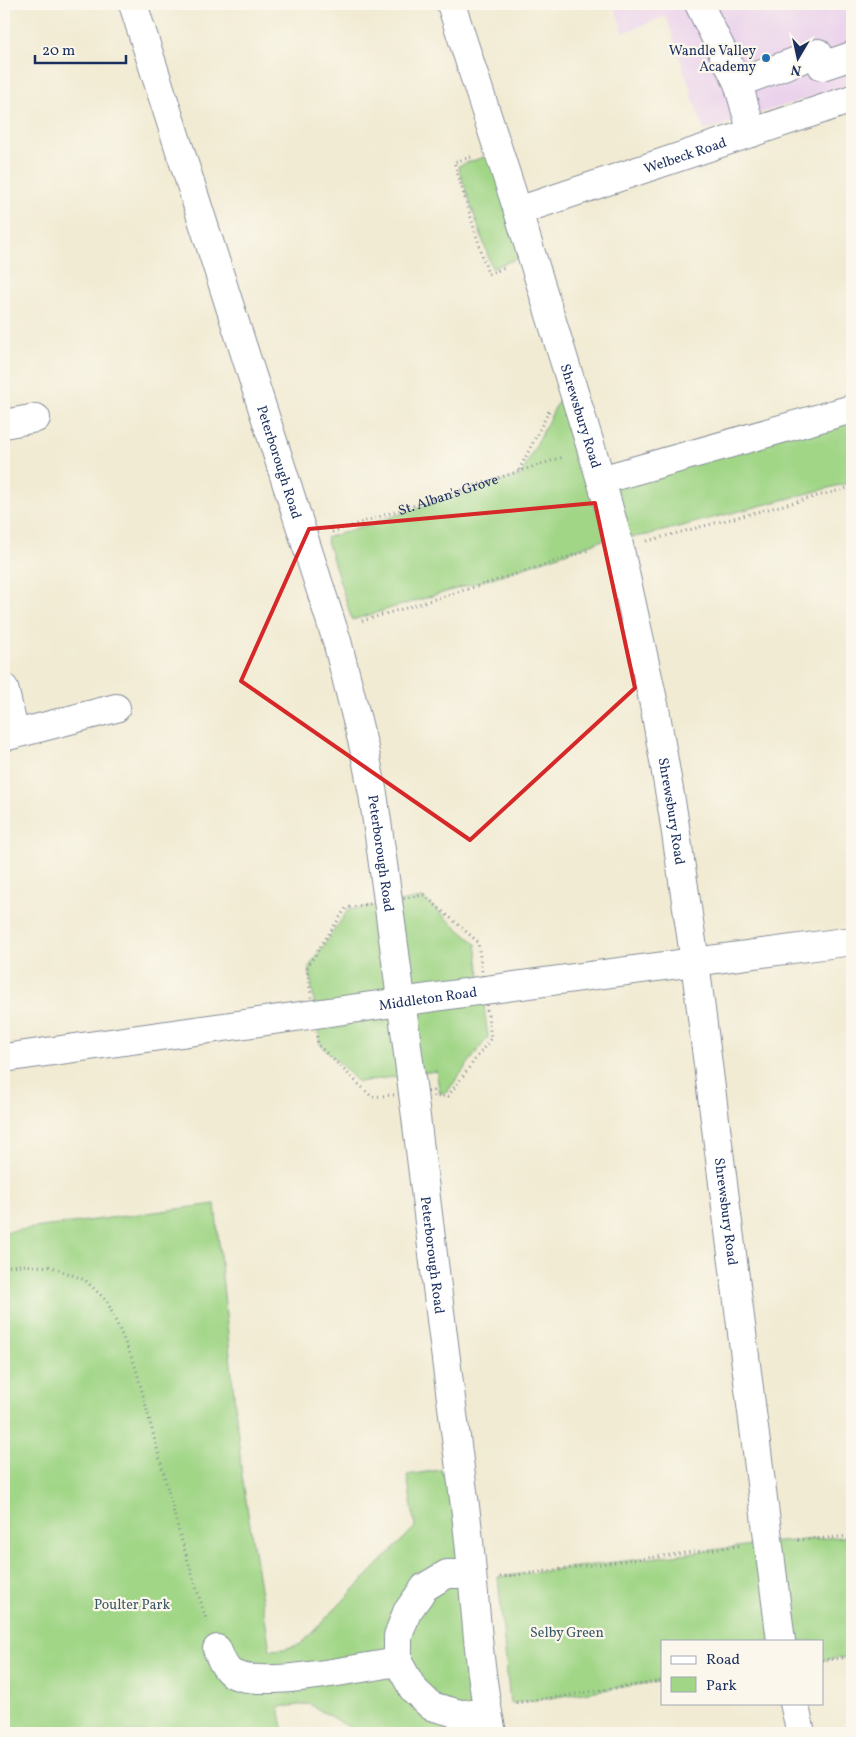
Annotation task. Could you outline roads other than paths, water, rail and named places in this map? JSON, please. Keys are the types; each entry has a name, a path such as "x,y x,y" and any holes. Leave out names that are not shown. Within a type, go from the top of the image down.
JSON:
{"street":[{"name":"Peterborough Road","path":"133,4 333,630 373,794 401,1002 488,1716"},
{"name":"Shrewsbury Road","path":"451,4 518,211 601,480 619,544 655,709 673,813 695,962 781,1640"},
{"path":"699,4 738,83 752,133"},
{"path":"738,83 818,53 822,66 852,56"},
{"name":"Welbeck Road","path":"518,211 852,99"},
{"path":"601,480 852,409"},
{"path":"4,424 36,418"},
{"path":"4,688 10,736 116,708"},
{"name":"Middleton Road","path":"4,1058 852,941"},
{"path":"472,1574 447,1574 425,1587 407,1612 398,1636 398,1662 413,1689 431,1706 460,1714 488,1716"},
{"path":"216,1649 223,1663 233,1674 252,1679 278,1680 398,1662"},
{"path":"794,1704 801,1733"}],"place":[{"name":"Wandle Valley Academy","path":"766,58"}],"park label":[{"name":"Poulter Park","path":"132,1604"},
{"name":"Selby Green","path":"567,1632"}]}
